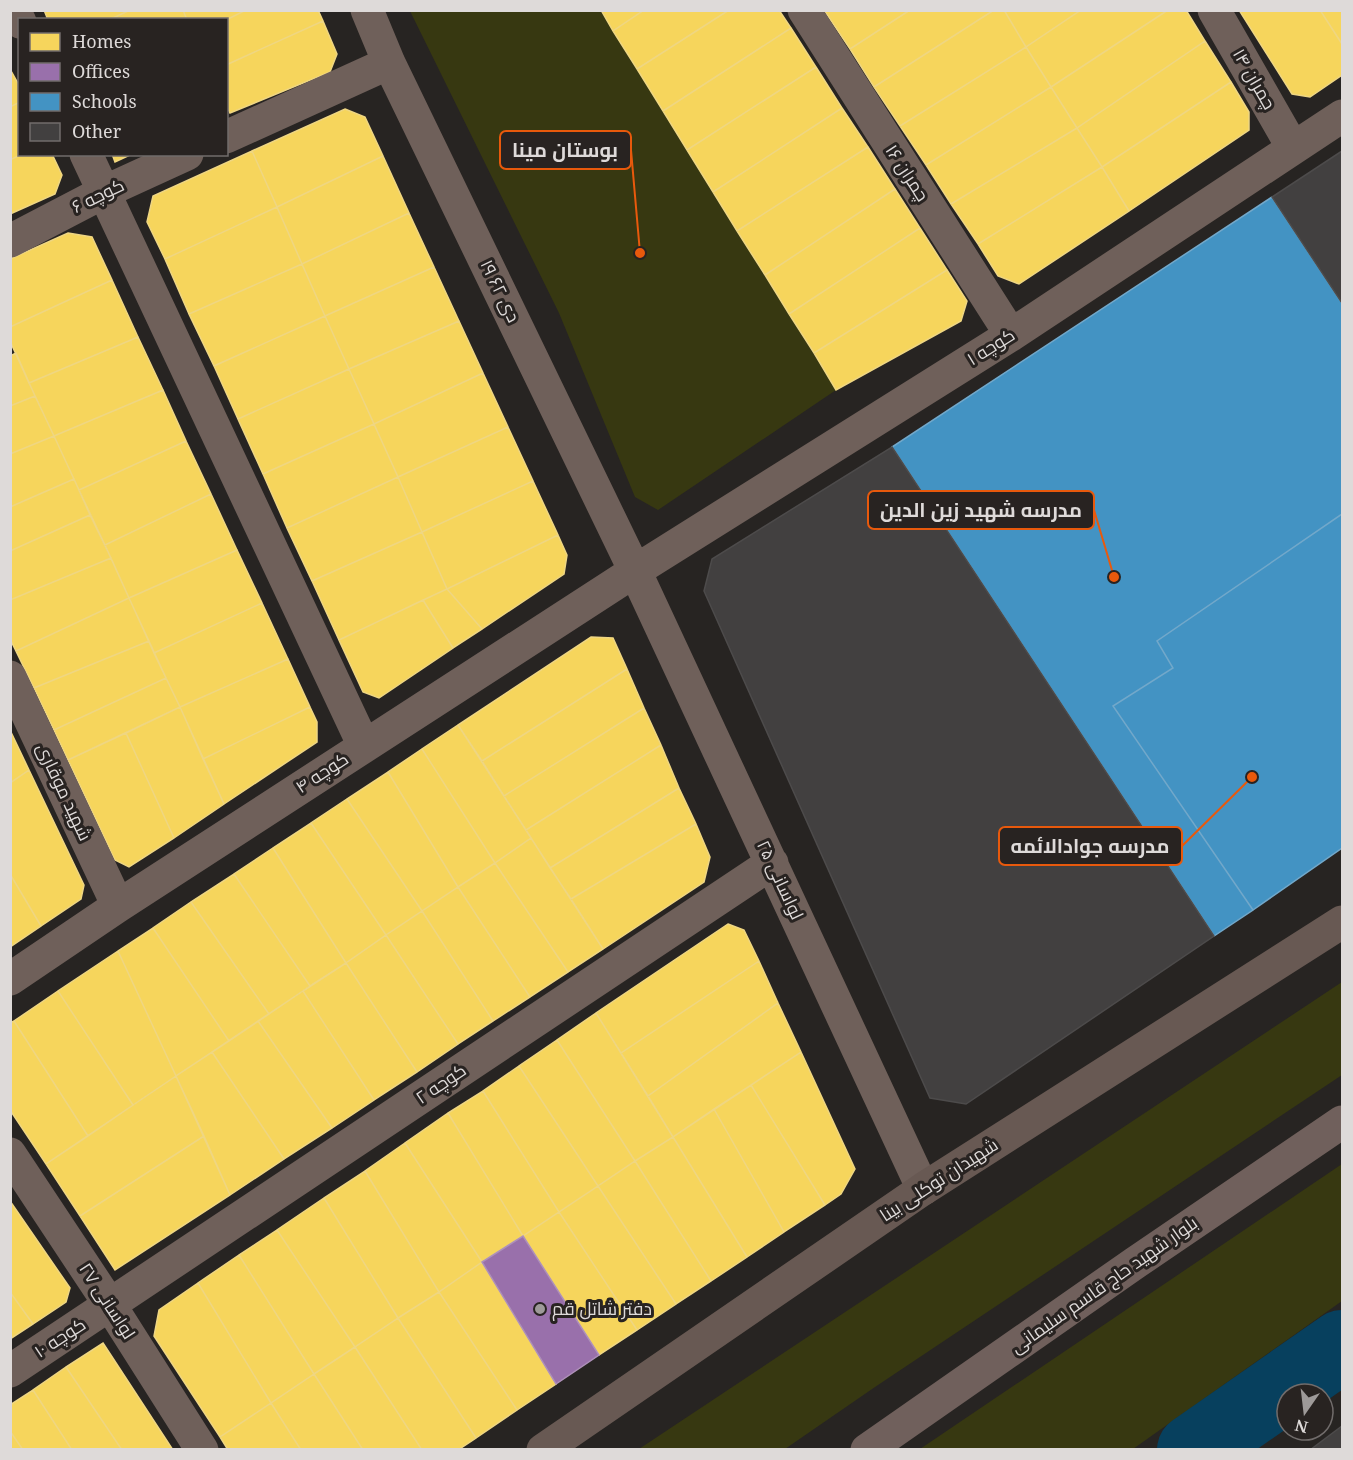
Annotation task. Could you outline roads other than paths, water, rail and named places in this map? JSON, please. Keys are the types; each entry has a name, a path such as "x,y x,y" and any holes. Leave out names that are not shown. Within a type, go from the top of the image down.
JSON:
{"main road":[{"name":"شهیدان توکلی بینا","path":"543,1449 923,1190 1342,922"},
{"name":"بلوار شهید حاج قاسم سلیمانی","path":"867,1449 1342,1122"}],"street":[{"name":"۱۹ دی ۶۲","path":"367,10 389,63 635,571"},
{"name":"چمران ۱۶","path":"804,10 1011,335"},
{"name":"چمران ۱۴","path":"1214,10 1293,148"},
{"path":"228,136 389,63"},
{"name":"کوچه ۱","path":"635,571 1011,335 1342,116"},
{"path":"87,156 364,746"},
{"name":"کوچه ۶","path":"10,241 104,192 183,156"},
{"name":"کوچه ۴","path":"10,979 118,906 635,571"},
{"name":"لواسانی ۲۵","path":"635,571 923,1190"},
{"name":"شهید موقاری","path":"10,677 118,906"},
{"name":"کوچه ۲","path":"110,1305 772,863"},
{"name":"لواسانی ۲۷","path":"10,1155 202,1449"},
{"name":"کوچه ۱۰","path":"10,1371 110,1305"}],"waterway":[{"path":"1193,1450 1342,1346"}],"place":[{"name":"بوستان مینا","path":"640,253"},
{"name":"مدرسه شهید زین الدین","path":"1114,577"},
{"name":"مدرسه جوادالائمه","path":"1252,777"},
{"name":"دفتر شاتل قم","path":"540,1309"}]}
